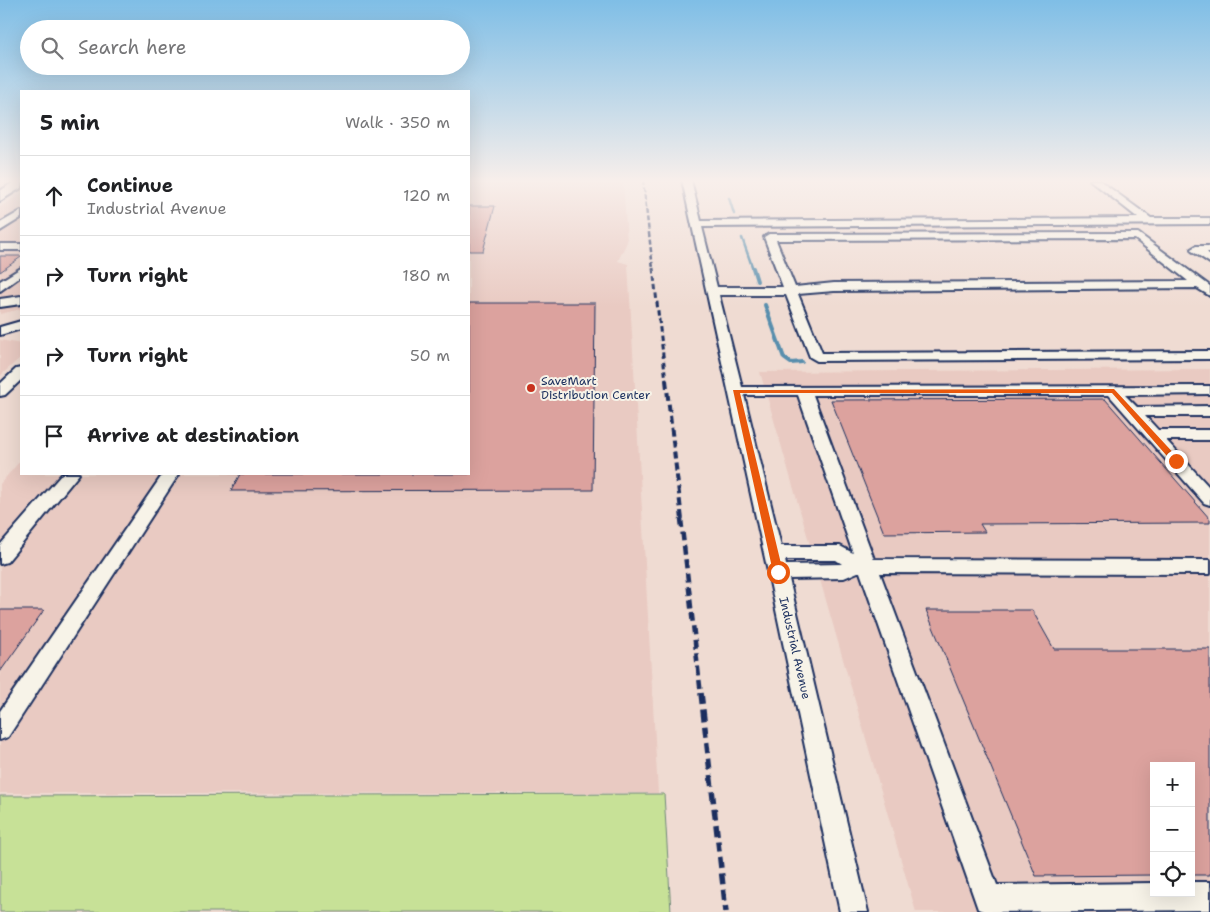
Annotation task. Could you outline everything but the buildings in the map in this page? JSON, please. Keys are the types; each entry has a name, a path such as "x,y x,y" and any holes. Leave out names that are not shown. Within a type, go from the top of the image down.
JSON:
{"street":[{"path":"848,223 857,237"},
{"path":"696,224 918,223"},
{"name":"Industrial Avenue","path":"696,224 778,572 854,912"},
{"path":"0,236 14,236"},
{"path":"1205,288 1138,236 769,237 817,357 1210,355"},
{"path":"0,247 20,247"},
{"path":"1210,250 1196,250 1210,260"},
{"path":"0,287 20,272"},
{"path":"712,291 791,291 834,287 1205,288"},
{"path":"0,303 20,300"},
{"path":"0,321 20,316"},
{"path":"0,331 20,326"},
{"path":"0,392 20,373"},
{"path":"736,391 1210,390"},
{"path":"804,391 861,565 990,906 1210,896"},
{"path":"1114,391 1210,500"},
{"path":"1133,412 1210,412"},
{"path":"1153,435 1210,435"},
{"path":"0,557 70,475"},
{"path":"0,730 170,475"},
{"path":"773,552 840,553 861,565"},
{"path":"778,572 844,571 861,565 1210,567"}],"lane":[{"path":"1007,223 1020,236"}],"shaded area":[{"path":"0,223 20,223 20,309 0,314"},
{"path":"470,223 626,223 627,242 618,261 628,264 658,793 0,793 0,484 20,461 20,475 470,475"},
{"path":"0,340 20,344 20,358 0,376"},
{"path":"1210,369 1210,912 916,912 760,372"}],"green space":[{"path":"664,794 671,912 0,912 0,796"}],"waterway":[{"path":"742,238 753,269"},
{"path":"753,268 757,281"},
{"path":"765,305 784,358 791,363 802,362"}],"railway":[{"path":"648,223 653,269"},
{"path":"653,268 666,381"},
{"path":"666,380 682,520"},
{"path":"681,519 701,695"},
{"path":"701,693 726,912"}],"place":[{"name":"SaveMart Distribution Center","path":"531,388"}],"route":[{"path":"778,572 736,391 1114,391 1176,461"}]}
